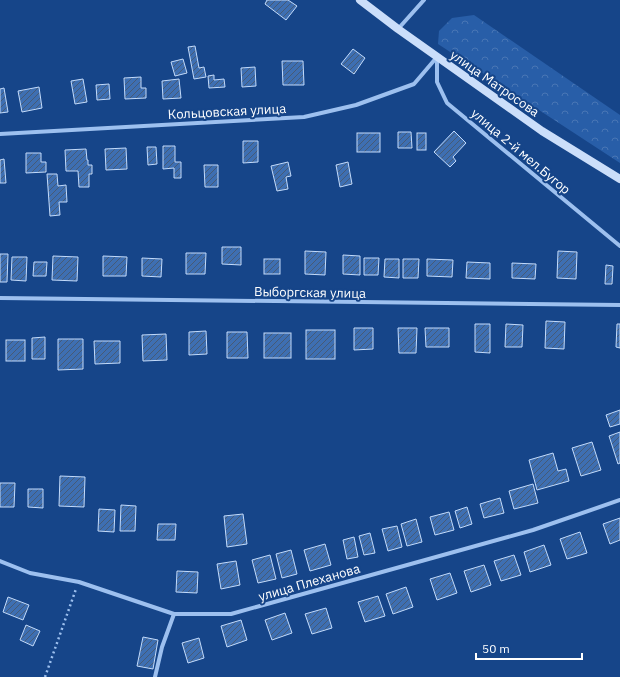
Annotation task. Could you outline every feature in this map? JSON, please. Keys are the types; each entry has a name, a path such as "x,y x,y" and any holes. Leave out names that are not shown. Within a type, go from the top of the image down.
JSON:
{"main road":[{"name":"улица Матросова","path":"360,0 398,29 542,131 620,179"}],"street":[{"path":"398,29 424,0"},
{"name":"Кольцовская улица","path":"0,134 304,117 356,106 414,84 437,57"},
{"name":"улица 2-й мел.Бугор","path":"437,57 436,82 447,103 620,246"},
{"name":"Выборгская улица","path":"0,298 620,305"},
{"name":"улица Плеханова","path":"0,561 30,573 79,582 174,614 231,614 533,530 620,500"},
{"path":"155,677 162,647 174,614"}],"path":[{"path":"45,677 79,582"}],"green space":[{"path":"474,15 620,115 620,163 438,44 439,31 452,18"}],"building":[{"path":"267,0 288,0 297,6 286,20 265,4"},
{"path":"195,46 199,68 204,67 206,77 194,79 188,47"},
{"path":"353,49 365,58 354,74 341,64"},
{"path":"183,59 187,73 175,76 171,62"},
{"path":"282,61 303,61 304,85 283,85"},
{"path":"255,67 256,86 242,87 241,68"},
{"path":"214,75 214,80 224,79 225,87 209,88 208,76"},
{"path":"141,77 141,88 146,88 146,98 125,99 124,78"},
{"path":"83,79 87,102 75,104 71,81"},
{"path":"179,79 181,98 163,99 162,81"},
{"path":"109,84 110,99 97,100 96,85"},
{"path":"39,87 42,108 22,112 18,91"},
{"path":"4,88 8,112 0,113 0,89"},
{"path":"454,131 466,143 453,157 456,161 450,167 434,152"},
{"path":"398,132 411,132 412,148 398,148"},
{"path":"357,133 380,133 380,152 357,152"},
{"path":"417,133 426,133 426,150 417,150"},
{"path":"243,141 258,141 258,162 243,163"},
{"path":"163,146 175,146 175,162 181,162 181,178 174,178 174,168 163,169"},
{"path":"147,147 156,147 157,164 148,165"},
{"path":"126,148 127,169 106,170 105,149"},
{"path":"86,149 88,165 92,165 92,174 89,174 89,187 79,187 78,171 66,171 65,150"},
{"path":"26,153 41,153 41,162 46,162 46,172 26,173"},
{"path":"4,159 6,183 0,183 0,160"},
{"path":"288,162 291,176 286,177 288,189 277,191 271,166"},
{"path":"348,162 352,184 340,187 336,165"},
{"path":"204,165 218,165 218,187 205,187"},
{"path":"47,174 57,174 58,186 66,185 67,202 59,202 60,215 50,216"},
{"path":"222,247 241,247 241,265 222,264"},
{"path":"305,251 326,252 325,275 305,274"},
{"path":"558,251 577,252 576,279 557,278"},
{"path":"186,253 206,253 205,274 186,274"},
{"path":"0,254 8,254 7,282 0,282"},
{"path":"343,255 360,256 360,275 343,274"},
{"path":"53,256 78,257 77,281 52,280"},
{"path":"103,256 127,257 126,276 103,276"},
{"path":"12,257 27,257 26,281 11,280"},
{"path":"142,258 162,259 161,277 142,276"},
{"path":"364,258 379,258 378,275 364,275"},
{"path":"264,259 280,259 280,274 264,274"},
{"path":"385,259 399,259 399,278 384,277"},
{"path":"403,259 419,259 418,278 403,278"},
{"path":"427,259 453,260 452,277 427,276"},
{"path":"34,262 47,262 46,276 33,276"},
{"path":"467,262 490,263 490,279 466,278"},
{"path":"512,263 536,264 535,279 512,278"},
{"path":"606,265 613,266 612,284 605,284"},
{"path":"546,321 565,322 564,349 545,348"},
{"path":"475,324 490,324 490,353 475,352"},
{"path":"506,324 523,325 522,347 505,347"},
{"path":"617,324 620,324 620,348 616,347"},
{"path":"354,328 373,328 373,349 354,350"},
{"path":"398,328 417,328 416,353 399,353"},
{"path":"425,328 449,328 449,347 426,347"},
{"path":"306,330 335,330 335,359 306,359"},
{"path":"206,331 207,354 189,355 189,332"},
{"path":"227,332 247,332 248,358 227,358"},
{"path":"264,333 291,333 291,358 264,358"},
{"path":"166,334 167,360 143,361 142,335"},
{"path":"45,337 45,359 32,359 32,338"},
{"path":"58,339 83,339 83,369 58,370"},
{"path":"6,340 25,340 25,361 6,361"},
{"path":"94,341 120,341 120,363 95,364"},
{"path":"620,410 620,424 610,427 606,415"},
{"path":"620,432 620,463 618,464 609,436"},
{"path":"592,442 601,470 581,476 572,448"},
{"path":"553,453 558,471 566,469 569,481 537,490 529,460"},
{"path":"60,476 85,477 84,507 59,506"},
{"path":"0,483 15,483 14,507 0,507"},
{"path":"533,484 538,503 514,509 509,491"},
{"path":"28,489 43,489 43,508 28,507"},
{"path":"500,498 504,513 484,518 480,504"},
{"path":"121,505 136,506 135,531 120,531"},
{"path":"467,507 472,524 460,528 455,511"},
{"path":"99,509 115,510 114,532 98,531"},
{"path":"449,512 454,530 435,535 430,517"},
{"path":"243,514 247,544 227,547 224,516"},
{"path":"620,518 620,540 610,544 603,524"},
{"path":"416,519 422,542 407,546 401,524"},
{"path":"158,524 176,524 175,540 157,540"},
{"path":"397,526 402,547 388,551 382,529"},
{"path":"580,532 587,553 567,559 560,539"},
{"path":"370,533 375,553 364,555 359,536"},
{"path":"354,537 358,557 347,559 343,540"},
{"path":"325,544 331,565 310,571 304,550"},
{"path":"544,545 551,565 530,572 524,552"},
{"path":"291,550 297,574 282,578 276,554"},
{"path":"270,555 276,579 258,583 252,560"},
{"path":"514,555 521,575 501,581 494,561"},
{"path":"236,561 240,585 221,589 217,564"},
{"path":"484,565 491,585 471,592 464,571"},
{"path":"177,571 198,572 197,593 176,592"},
{"path":"450,573 457,593 437,600 430,579"},
{"path":"406,587 413,607 393,614 386,594"},
{"path":"378,596 385,616 365,622 358,602"},
{"path":"8,597 29,605 23,620 3,612"},
{"path":"326,608 332,628 312,634 305,614"},
{"path":"285,613 292,633 272,640 265,620"},
{"path":"241,620 247,640 227,647 221,626"},
{"path":"26,625 40,631 33,646 20,640"},
{"path":"143,637 158,640 153,669 137,666"},
{"path":"199,638 204,658 188,663 182,643"}]}
